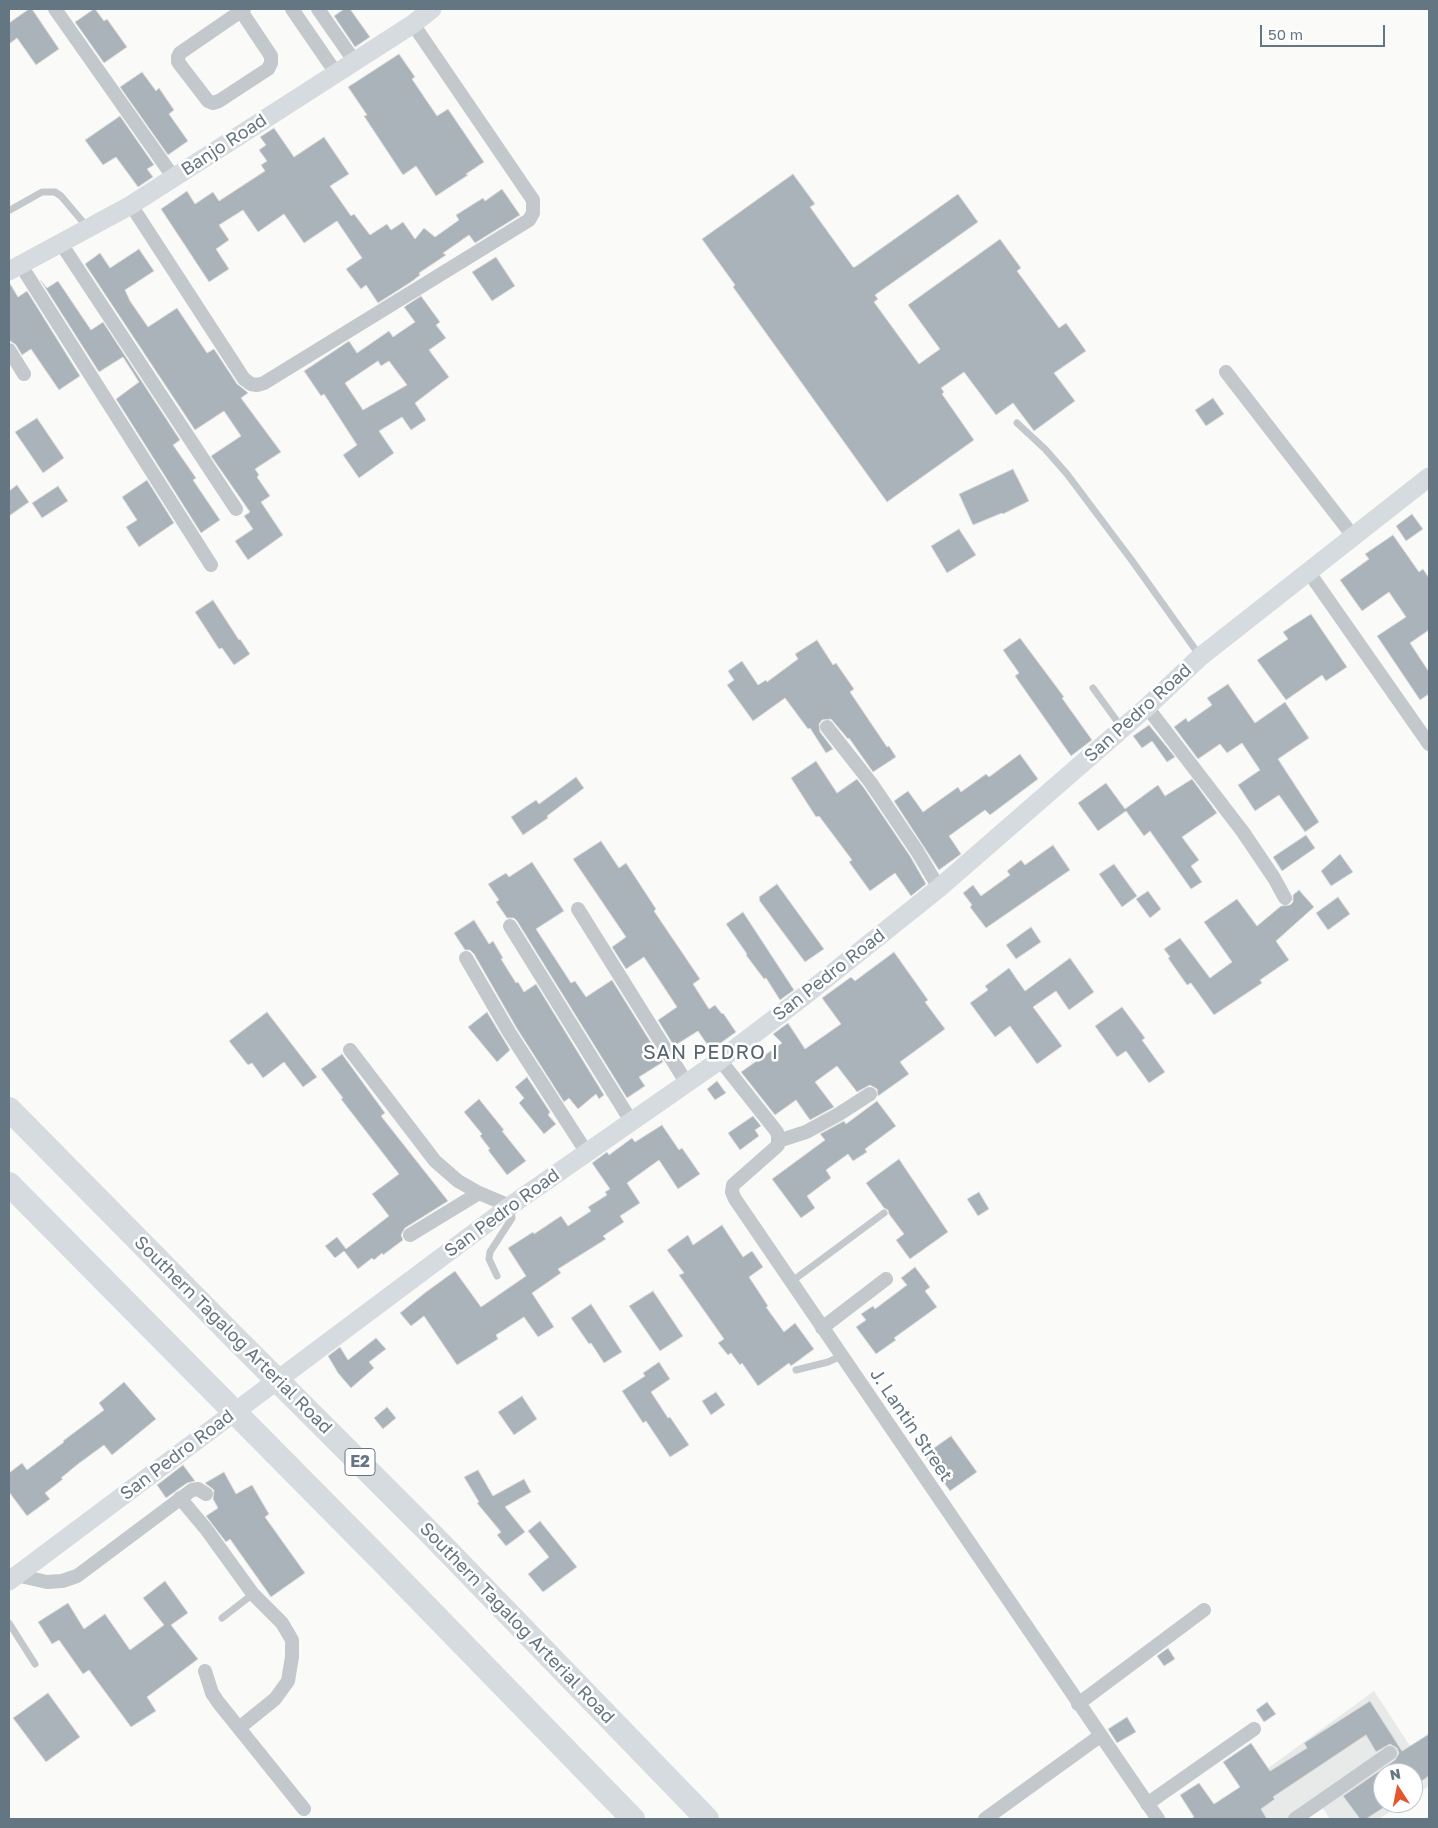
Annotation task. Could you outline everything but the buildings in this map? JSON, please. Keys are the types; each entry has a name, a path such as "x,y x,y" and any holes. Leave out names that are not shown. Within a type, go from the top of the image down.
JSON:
{"highway":[{"name":"Southern Tagalog Arterial Road","path":"9,1109 230,1334 433,1536 707,1819"},
{"path":"9,1184 383,1562 633,1819"}],"street":[{"path":"55,9 174,178"},
{"path":"292,9 336,73"},
{"path":"318,9 354,62"},
{"name":"Banjo Road","path":"14,267 131,205 413,24 432,9"},
{"path":"243,10 271,56 271,63 268,69 219,102 213,103 208,101 178,62 178,57 180,53 243,10"},
{"path":"131,205 244,378 251,384 257,385 264,383 529,220 533,213 533,200 413,24"},
{"path":"60,242 236,509"},
{"path":"14,267 211,565"},
{"path":"9,350 24,374"},
{"path":"1226,372 1353,536"},
{"name":"San Pedro Road","path":"12,1578 510,1206 720,1060 939,888 1147,707 1200,657 1429,477"},
{"path":"1308,571 1429,744"},
{"path":"1147,707 1243,832 1285,898"},
{"path":"827,727 871,783 917,850 939,888"},
{"path":"578,909 686,1082"},
{"path":"510,926 631,1121"},
{"path":"466,958 509,1032 586,1153"},
{"path":"350,1050 435,1161 458,1181 479,1193 510,1206"},
{"path":"720,1060 777,1132 778,1141 806,1132 870,1094"},
{"name":"J. Lantin Street","path":"778,1141 775,1148 733,1185 734,1199 1158,1819"},
{"path":"410,1235 479,1193"},
{"path":"822,1328 886,1279"},
{"path":"12,1578 62,1582 77,1576 192,1490 198,1489 206,1494"},
{"path":"180,1498 212,1536 253,1594 282,1623 292,1640 292,1657 288,1681 275,1699 239,1728"},
{"path":"1078,1704 1204,1610"},
{"path":"205,1671 212,1692 304,1809"},
{"path":"1147,1804 1254,1729"},
{"path":"985,1819 1100,1736"},
{"path":"1295,1819 1390,1753"}],"lane":[{"path":"10,210 42,192 55,192 61,196 88,229"},
{"path":"1017,423 1045,449 1067,474 1133,562 1200,657"},
{"path":"1093,688 1122,728"},
{"path":"497,1276 489,1258 490,1252 512,1218 510,1206"},
{"path":"791,1282 884,1213"},
{"path":"796,1370 828,1362 842,1356"},
{"path":"222,1618 253,1594"},
{"path":"9,1623 36,1664"}],"shaded area":[{"path":"1374,1691 1421,1763 1373,1763 1373,1813 1388,1813 1379,1819 1330,1819 1322,1807 1305,1819 1267,1819 1245,1785"},
{"path":"1423,1766 1429,1775 1429,1786 1423,1790"}],"district":[{"name":"SAN PEDRO I","path":"711,1053"}]}
